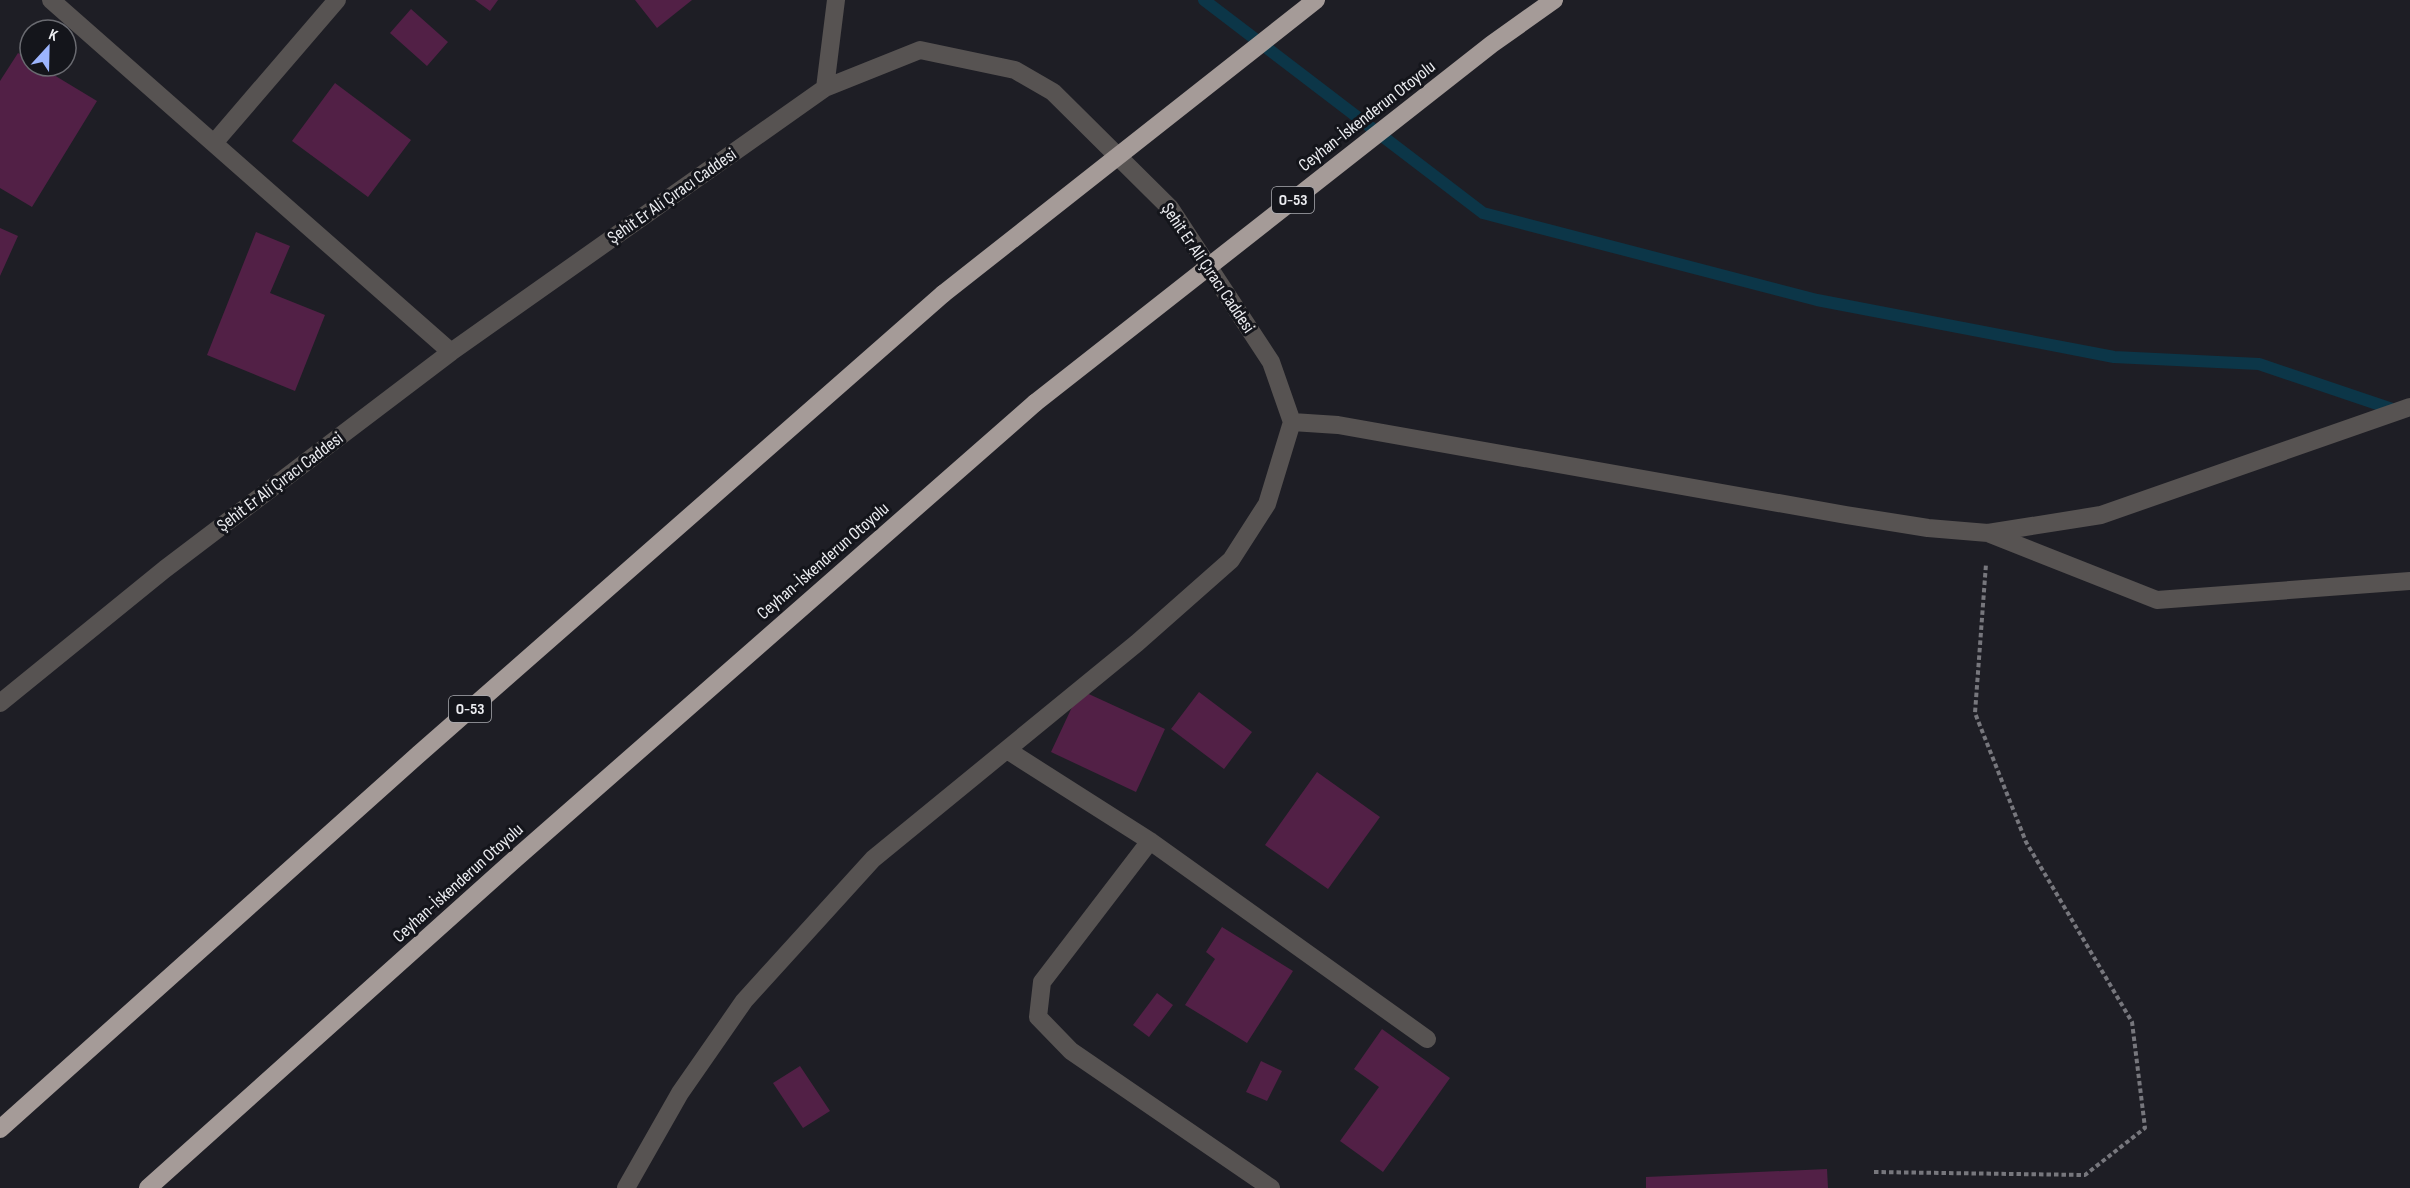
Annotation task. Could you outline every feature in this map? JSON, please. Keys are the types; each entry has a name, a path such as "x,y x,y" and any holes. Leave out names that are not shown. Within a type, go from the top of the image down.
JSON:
{"highway":[{"name":"O-53","path":"0,1129 419,754 943,294 1316,0"},
{"name":"Ceyhan-İskenderun Otoyolu","path":"148,1188 506,868 1035,404 1492,44 1554,0"}],"street":[{"path":"51,0 451,352"},
{"path":"214,143 337,0"},
{"path":"825,88 836,0"},
{"name":"Şehit Er Ali Çıracı Caddesi","path":"0,703 165,569 451,352 825,88 920,50 1015,70 1053,92 1170,208 1271,362 1292,422"},
{"path":"626,1188 680,1093 744,1001 873,859 1137,642 1232,560 1267,504 1292,422 1338,425 1846,515 1928,528 1988,533 2101,516 2410,407"},
{"path":"1988,533 2157,600 2410,581"},
{"path":"1006,750 1150,841 1426,1040"},
{"path":"1150,841 1042,982 1038,1017 1071,1051 1271,1188"}],"path":[{"path":"1874,1172 2085,1174 2145,1128 2132,1022 2026,842 1975,713 1988,533"}],"building":[{"path":"475,0 498,0 490,11"},
{"path":"635,0 692,0 657,28"},
{"path":"411,9 448,42 427,66 390,33"},
{"path":"18,53 18,78 59,78 97,101 32,207 0,188 0,81"},
{"path":"335,83 411,140 368,197 292,141"},
{"path":"0,228 18,236 0,276"},
{"path":"256,232 290,246 270,293 325,315 295,391 207,355"},
{"path":"1080,690 1165,729 1136,792 1051,752"},
{"path":"1199,692 1252,732 1224,769 1171,729"},
{"path":"1317,772 1380,817 1328,889 1265,845"},
{"path":"1222,927 1293,971 1247,1043 1185,1005 1215,959 1206,952"},
{"path":"1157,993 1173,1005 1149,1037 1133,1025"},
{"path":"1382,1029 1450,1078 1383,1172 1340,1141 1379,1087 1354,1069"},
{"path":"1261,1061 1282,1071 1267,1101 1246,1092"},
{"path":"800,1066 830,1111 803,1128 773,1083"},
{"path":"1827,1169 1828,1188 1646,1188 1646,1177"}],"waterway":[{"path":"1204,0 1483,213 1817,300 2114,357 2259,364 2398,411"}]}
